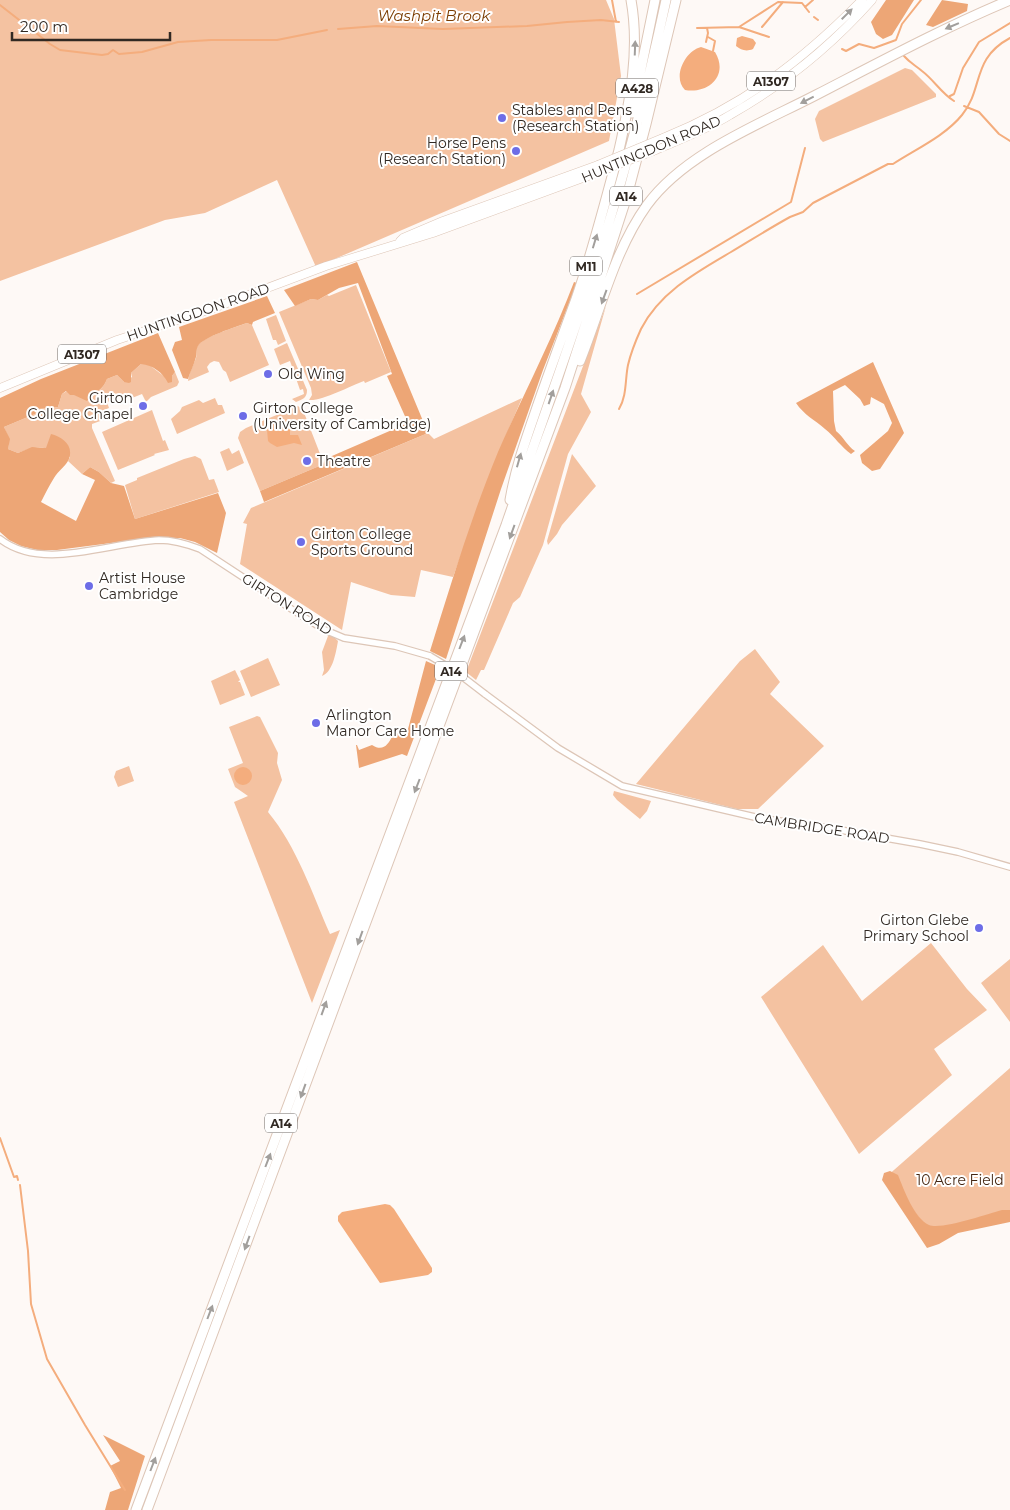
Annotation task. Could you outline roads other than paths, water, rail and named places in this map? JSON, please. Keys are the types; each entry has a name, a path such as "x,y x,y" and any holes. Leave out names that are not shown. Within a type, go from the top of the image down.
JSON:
{"highway":[{"name":"M11","path":"506,525 512,483 596,236 625,122 635,49 634,14 631,0"},
{"name":"A428","path":"623,175 623,158 655,0"},
{"name":"A14","path":"136,1510 506,525 596,264 640,113 666,0"},
{"name":"A14","path":"147,1510 565,388 626,196 646,124 676,0"},
{"name":"A14","path":"565,388 578,365 628,237 649,203 679,172 712,149 880,61 940,30 1010,0"}],"main road":[{"name":"HUNTINGDON ROAD","path":"599,168 726,109 769,82 794,64 862,0"},
{"name":"HUNTINGDON ROAD","path":"0,388 117,340 211,310 326,266 399,243 403,238 686,138 729,116 775,87 815,55 872,0"}],"street":[{"name":"GIRTON ROAD","path":"0,539 20,550 55,554 159,540 185,544 200,549 325,630 344,638 395,646 430,656 456,671 558,748 622,786 634,789"},
{"name":"CAMBRIDGE ROAD","path":"634,789 759,818 920,844 977,857 1010,867"}],"waterway":[{"path":"612,0 616,22"},
{"path":"805,7 813,0"},
{"name":"Washpit Brook","path":"842,49 846,51 859,44 874,48 896,40 902,24 921,0"},
{"name":"Washpit Brook","path":"697,28 739,27 778,2 802,3 809,12"},
{"path":"762,27 783,2"},
{"name":"Washpit Brook","path":"0,5 60,50 102,55 108,54 113,50 119,54 142,52 178,42 277,40 327,30"},
{"name":"Washpit Brook","path":"814,17 818,20"},
{"name":"Washpit Brook","path":"338,29 377,26 443,29 527,26 601,20 619,22"},
{"path":"950,96 954,94 963,68 979,42 1010,23"},
{"path":"739,27 769,37"},
{"path":"706,42 707,28"},
{"path":"708,37 715,41 713,51"},
{"path":"619,409 625,393 629,360 637,337 658,304 680,284 705,267 790,217 803,212 813,203 888,164 893,164 930,142 955,123 962,115 969,105 983,64 998,46 1010,38"},
{"name":"Washpit Brook","path":"904,56 954,101"},
{"name":"Washpit Brook","path":"964,106 979,112 999,134 1010,141"},
{"path":"637,294 791,202 805,148"},
{"path":"0,1138 14,1177 17,1176 18,1180"},
{"path":"20,1185 28,1251 31,1304 47,1359 125,1490"}],"place":[{"name":"Stables and Pens (Research Station)","path":"502,118"},
{"name":"Horse Pens (Research Station)","path":"516,151"},
{"name":"Old Wing","path":"268,374"},
{"name":"Girton College Chapel","path":"143,406"},
{"name":"Girton College (University of Cambridge)","path":"243,416"},
{"name":"Theatre","path":"307,461"},
{"name":"Girton College Sports Ground","path":"301,542"},
{"name":"Artist House Cambridge","path":"89,586"},
{"name":"Arlington Manor Care Home","path":"316,723"},
{"name":"Girton Glebe Primary School","path":"979,928"}],"park label":[{"name":"10 Acre Field","path":"960,1180"}]}
